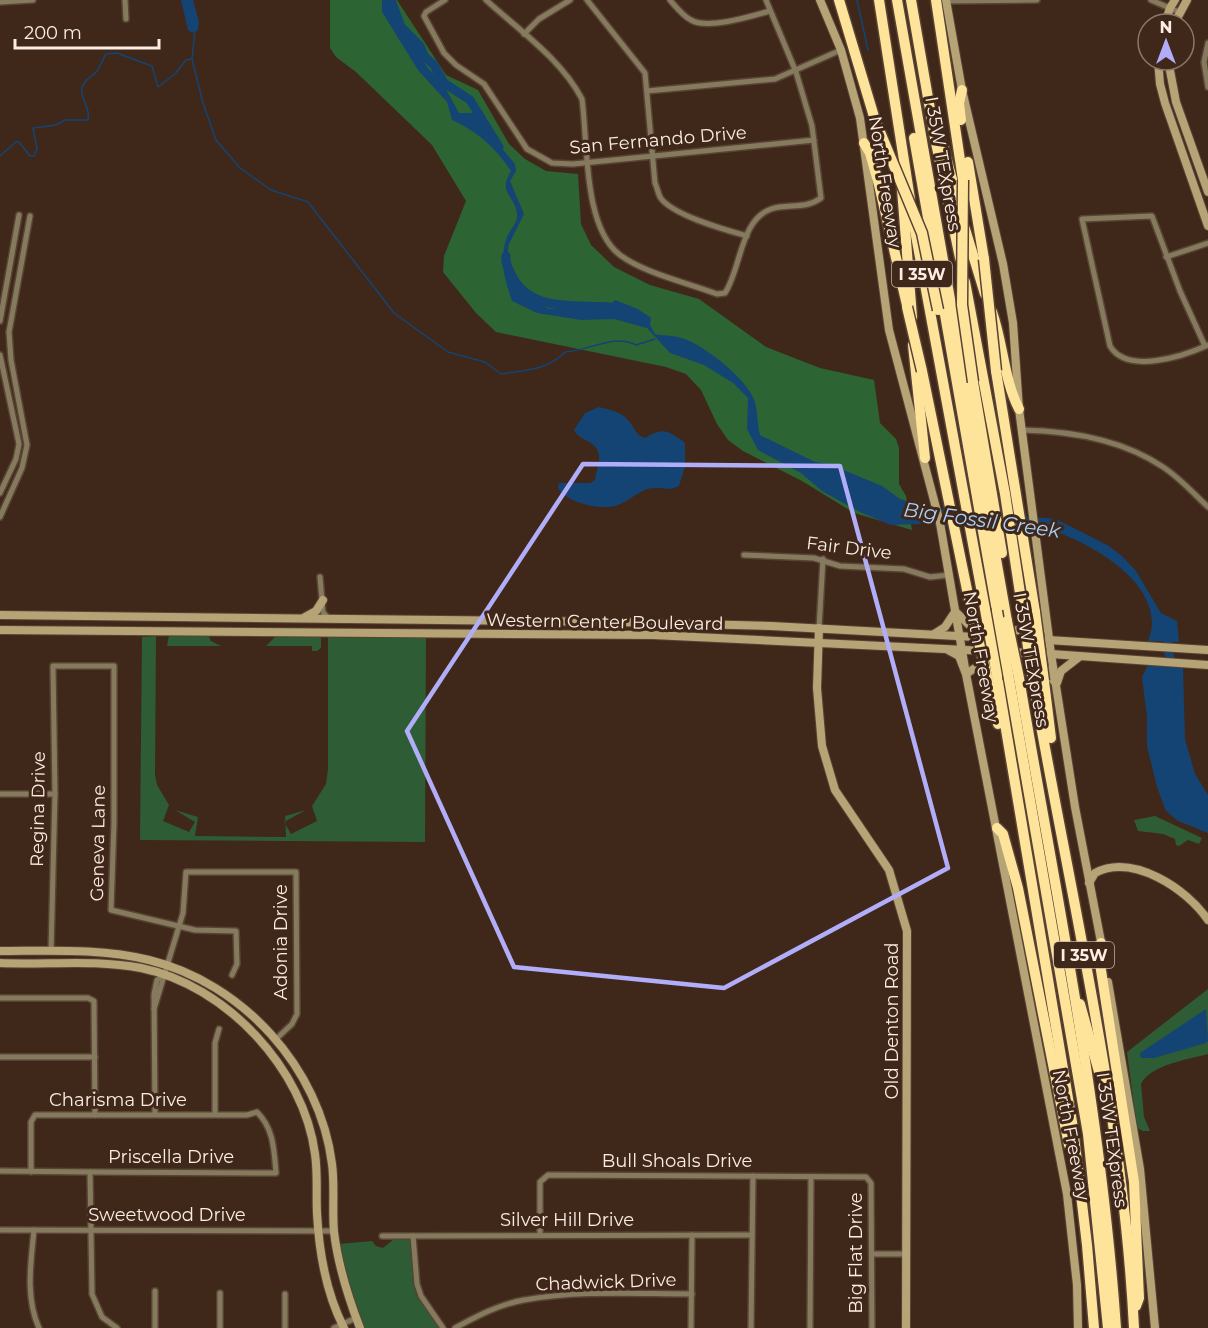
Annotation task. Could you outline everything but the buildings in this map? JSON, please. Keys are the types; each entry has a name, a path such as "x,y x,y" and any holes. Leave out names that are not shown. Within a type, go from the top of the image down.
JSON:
{"highway":[{"path":"839,0 875,120 922,233 938,310 966,474 969,483 984,492"},
{"name":"North Freeway","path":"879,0 913,224 962,492 991,610 992,676 1012,766 1073,1128 1094,1328"},
{"name":"I 35W TEXpress","path":"890,0 984,492"},
{"name":"I 35W TEXpress","path":"897,0 993,545 1010,611 1007,621 1014,679 1088,1134 1101,1242 1108,1328"},
{"name":"I 35W","path":"911,0 935,138 1010,492 1013,547 1023,613 1038,681 1107,1086 1120,1177 1134,1328"},
{"path":"943,0 963,180 962,305 973,382 984,492"},
{"path":"913,12 918,23 930,89 970,249 1000,336 1012,397 1019,409"},
{"path":"889,55 888,68 910,276 914,369 925,458"},
{"path":"962,90 958,103 984,259 1010,492 1024,549 1035,612 1038,681"},
{"path":"864,143 870,153 879,185 922,371 972,614 992,676"},
{"name":"I 35W TEXpress","path":"993,545 991,610 1014,679 1057,900 1097,1143 1109,1240 1116,1328"},
{"path":"997,828 1003,834 1018,888 1069,1147 1082,1237 1087,1245"},
{"path":"1057,900 1095,1063 1107,1086"},
{"path":"1101,943 1098,951 1134,1182 1139,1298 1133,1312"}],"main road":[{"name":"North Freeway","path":"820,0 841,50 854,91 864,143 890,330 903,391 925,458 943,540 966,674 1066,1194 1077,1286 1078,1328"},
{"path":"943,0 1008,294 1017,352 1019,409 1030,500 1056,685 1141,1180 1155,1328"},
{"path":"1168,12 1176,0"},
{"path":"1179,12 1187,0"},
{"path":"1159,72 1165,103 1208,226"},
{"path":"1170,72 1176,102 1206,178 1208,192"},
{"path":"304,618 316,611 323,600"},
{"path":"934,635 945,627 956,612 973,627 1027,631 1038,628 1044,621 1046,603"},
{"name":"Western Center Boulevard","path":"0,615 706,624 1051,640 1208,650"},
{"path":"161,631 162,617"},
{"path":"322,632 328,618"},
{"path":"433,633 446,620"},
{"path":"587,621 587,635"},
{"path":"705,637 706,624"},
{"name":"Old Denton Road","path":"819,628 819,725 835,790 890,870 907,931 906,1328"},
{"name":"Western Center Boulevard","path":"0,630 705,637 1052,654 1197,665 1208,663"},
{"path":"943,649 959,656 966,674 984,662 1037,664 1046,669 1056,685"},
{"path":"1056,685 1061,670 1080,657"},
{"path":"1084,856 1095,866 1140,871 1170,882 1192,901 1208,920"},
{"path":"1089,884 1095,873 1109,869"},
{"path":"0,951 115,954 168,966 229,997 249,1012 275,1040 312,1094 323,1124 332,1163 334,1231 339,1265 360,1328"},
{"path":"0,963 118,964 164,975 214,1000 236,1017 276,1060 297,1095 315,1153 321,1260 340,1327"}],"street":[{"path":"0,2 33,0"},
{"path":"125,0 126,19"},
{"name":"San Fernando Drive","path":"446,0 426,12 424,16 426,24 444,53 456,65 484,84 527,148 552,162 589,162 814,140"},
{"path":"486,0 524,34 575,86 582,99 595,217 600,233 618,254 633,263 717,294 725,293 731,285 747,236 758,216 772,208 812,205 820,198 814,140 796,72 766,0"},
{"path":"524,34 539,19 570,0"},
{"path":"587,0 645,73 655,183 661,198 670,207 747,236"},
{"path":"670,0 688,19 696,22 742,19 770,11"},
{"path":"943,0 1037,0"},
{"path":"1151,0 1179,12"},
{"path":"1208,46 1204,62 1208,87"},
{"path":"647,92 775,79 796,72 841,50"},
{"path":"0,321 19,215"},
{"path":"0,517 26,454 26,429 9,345 15,292 30,216"},
{"path":"1152,216 1166,257 1207,346 1188,354 1141,361 1132,361 1115,354 1110,346 1082,219 1152,216"},
{"path":"1166,257 1208,243"},
{"path":"13,252 22,255"},
{"path":"5,291 15,292"},
{"path":"0,355 19,444 0,493"},
{"path":"6,386 15,383"},
{"path":"1022,430 1067,432 1145,456 1180,480 1208,507"},
{"path":"17,453 26,454"},
{"name":"Fair Drive","path":"744,555 823,559 840,566 904,569 930,577 949,574"},
{"path":"819,628 823,559"},
{"path":"320,577 323,612 328,618"},
{"name":"Regina Drive","path":"51,951 55,794 53,666"},
{"name":"Geneva Lane","path":"53,666 114,666 114,823 111,910 195,930 236,931 237,964 231,975"},
{"path":"0,794 55,794"},
{"name":"Adonia Drive","path":"180,927 186,872 296,872 297,1014 288,1030 275,1040"},
{"path":"155,1114 154,1009 180,927"},
{"path":"0,998 88,998 94,1001 95,1115"},
{"path":"215,1114 215,1043 219,1029"},
{"path":"0,1057 95,1057"},
{"name":"Charisma Drive","path":"31,1172 33,1117 155,1114 247,1115 257,1112"},
{"name":"Priscella Drive","path":"0,1171 276,1173 274,1144 266,1120 257,1112"},
{"path":"90,1172 92,1294 102,1317 117,1328"},
{"name":"Bull Shoals Drive","path":"540,1234 540,1182 546,1175 869,1179"},
{"path":"751,1328 753,1176"},
{"path":"810,1328 811,1177"},
{"name":"Big Flat Drive","path":"869,1179 872,1183 872,1328"},
{"name":"Sweetwood Drive","path":"0,1230 334,1231"},
{"path":"34,1230 31,1290 34,1316 39,1328"},
{"path":"691,1328 692,1235"},
{"name":"Silver Hill Drive","path":"382,1236 752,1235"},
{"path":"413,1236 417,1284 421,1296 443,1328"},
{"path":"872,1254 906,1254"},
{"path":"155,1291 155,1328"},
{"path":"220,1293 220,1328"},
{"path":"285,1294 285,1328"},
{"name":"Chadwick Drive","path":"456,1328 484,1313 522,1300 567,1294 692,1294"},
{"path":"340,1327 356,1318"}],"highlighted area":[{"path":"583,464 840,466 948,868 724,988 514,967 407,731"}],"green space":[{"path":"330,0 397,0 446,75 478,90 509,144 525,159 546,171 578,174 581,224 591,245 614,267 650,285 699,299 766,347 820,368 874,380 880,423 896,439 899,448 899,484 906,496 912,530 854,513 802,481 743,451 728,440 717,424 701,390 686,374 666,367 496,332 476,313 443,272 444,256 466,201 432,145 356,72 336,57 330,48"},
{"path":"169,635 208,635 211,641 221,646 167,646"},
{"path":"156,636 155,775 157,785 169,805 163,821 189,832 195,822 175,810 198,817 195,836 286,837 285,824 291,834 317,821 312,806 326,784 328,637 426,638 425,842 140,840 142,637"},
{"path":"276,636 318,636 321,638 321,648 312,651 312,646 266,646"},
{"path":"306,810 285,821 285,816"},
{"path":"1155,816 1202,838 1199,844 1188,840 1179,846 1176,845 1175,839 1163,834 1138,831 1134,820"},
{"path":"1208,989 1208,1054 1161,1067 1146,1077 1141,1084 1144,1117 1150,1131 1143,1131 1137,1128 1127,1052"},
{"path":"410,1238 416,1294 440,1328 364,1328 345,1273 339,1244 372,1241 376,1246 383,1248 393,1240"}],"water":[{"path":"181,0 193,0 199,22 198,30 192,33 188,30"},
{"path":"382,0 390,0 399,26 420,51 427,67 442,82 459,113 473,113 515,164 516,171 510,181 524,214 509,244 507,256 508,275 518,291 549,309 609,306 615,300 638,309 651,318 650,325 655,334 675,336 698,346 744,383 755,402 760,435 815,462 829,464 882,486 900,499 930,508 1056,519 1109,546 1136,571 1161,613 1177,621 1179,642 1148,641 1152,620 1147,601 1136,583 1120,567 1079,542 1040,527 1036,530 922,524 891,525 860,512 822,491 801,473 758,450 747,429 748,398 733,383 704,365 670,353 647,328 614,319 581,320 537,313 512,301 503,263 506,240 517,218 516,207 506,189 511,171 485,141 470,129 452,120 447,102 418,70 382,12"},
{"path":"599,407 622,415 642,437 645,438 661,431 674,435 685,443 685,466 679,486 671,489 647,489 611,507 576,502 562,493 558,488 559,483 590,483 595,480 599,462 598,451 574,430 585,413"},
{"path":"1148,665 1183,668 1185,739 1195,774 1208,795 1208,833 1178,821 1166,811 1157,787 1147,746 1147,717 1142,677"},
{"path":"1206,1009 1208,1041 1206,1043 1154,1058 1141,1058 1140,1053"}],"waterway":[{"name":"Big Fossil Creek","path":"391,0 401,27 420,46 424,56 434,65 444,83 470,100 499,147"},
{"path":"857,0 868,50"},
{"path":"195,30 192,59 203,103 216,140 240,168 271,190 308,202 394,313 448,352 485,362 501,374 544,366 565,352 610,342 628,342 636,345 655,339"},
{"path":"0,156 16,142 19,142 30,156 34,156 37,149 33,128 56,125 65,120 88,120 82,88 86,80 97,71 106,54 117,53 152,66 158,87 175,74 186,60 191,59"},
{"name":"Big Fossil Creek","path":"506,256 506,263 519,286 529,295 541,301 568,306 611,307"},
{"name":"Big Fossil Creek","path":"1166,629 1171,669"}]}
